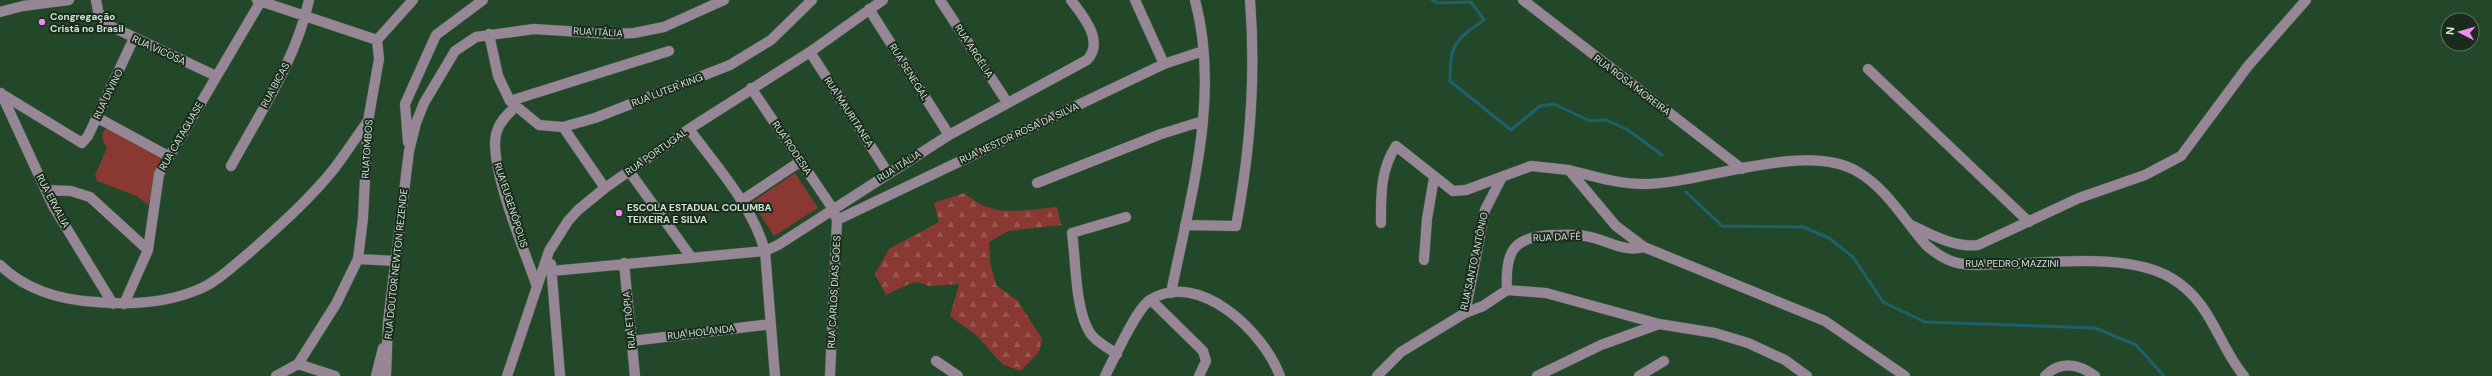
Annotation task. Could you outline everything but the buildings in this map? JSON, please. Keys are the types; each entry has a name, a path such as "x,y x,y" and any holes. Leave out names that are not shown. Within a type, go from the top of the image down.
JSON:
{"street":[{"path":"0,12 22,3 69,0"},
{"name":"RUA VICOSA","path":"96,0 98,11 106,24 216,76"},
{"name":"RUA BICAS","path":"231,166 285,68 306,15 309,0"},
{"path":"259,1 306,15 377,40 413,0"},
{"name":"RUA DOUTOR NEWTON REZENDE","path":"409,152 404,104 436,35 483,0"},
{"name":"RUA ITÁLIA","path":"490,34 551,28 612,34 634,33 664,27 724,0"},
{"name":"RUA LUTER KING","path":"512,104 539,125 563,127 595,118 730,65 771,40 812,0"},
{"name":"RUA PORTUGAL","path":"507,376 536,284 549,250 568,221 605,188 629,171 689,129 810,52 883,0"},
{"name":"RUA ARGÉLIA","path":"940,0 1007,102"},
{"name":"RUA ITÁLIA","path":"552,271 765,250 778,245 949,135 1007,102 1065,72 1092,54 1095,44 1092,33 1072,0"},
{"path":"1135,0 1164,64"},
{"path":"1171,294 1198,161 1203,121 1205,95 1203,51 1195,0"},
{"path":"1184,225 1236,226 1243,190 1250,120 1252,77 1250,0"},
{"name":"RUA ROSA MOREIRA","path":"1523,0 1742,169"},
{"path":"1907,223 1940,238 1968,246 1978,245 2079,198 2145,175 2168,165 2181,156 2248,66 2306,0"},
{"name":"RUA CATAGUASE","path":"124,304 148,250 155,192 159,174 168,156 259,1"},
{"name":"RUA SENEGAL","path":"869,9 949,135"},
{"path":"490,34 498,76 512,104 669,51"},
{"name":"RUA DOUTOR NEWTON REZENDE","path":"386,376 388,322 409,152 416,123 424,103 455,51 467,41 490,34"},
{"name":"RUA DIVINO","path":"1,93 29,109 76,141 85,141 134,38"},
{"name":"RUATOMBOS","path":"298,364 336,304 358,259 363,218 368,121 378,58 377,40"},
{"name":"RUA NESTOR ROSA DA SILVA","path":"837,220 1164,64 1203,51"},
{"name":"RUA MAURITANEA","path":"810,52 888,173"},
{"path":"1868,69 2029,222"},
{"name":"RUA RODESIA","path":"752,88 834,209"},
{"name":"RUA ERVALIA","path":"1,93 53,206 113,304"},
{"name":"RUA EUGENÓPOLIS","path":"512,104 496,132 494,143 496,167 536,284"},
{"path":"96,117 168,156"},
{"path":"0,265 14,278 49,294 81,301 124,304 171,298 198,290 229,270 286,220 332,171 368,121"},
{"path":"1037,183 1160,134 1203,121"},
{"path":"563,127 605,188"},
{"path":"689,129 741,200 755,224 765,250 776,376"},
{"path":"1381,223 1381,184 1389,156 1396,146 1434,178 1449,189 1458,192 1531,166 1569,170 1624,183 1644,184 1699,178 1742,169"},
{"path":"741,200 801,161"},
{"name":"RUA PEDRO MAZZINI","path":"1742,169 1781,163 1834,162 1866,176 1926,245 1937,254 1955,262 2129,264 2151,269 2173,279 2191,294 2208,314 2244,376"},
{"path":"1569,170 1616,226 1644,247 1825,321 1905,376"},
{"path":"629,171 691,257"},
{"name":"RUA SANTO ANTÔNIO","path":"1377,376 1400,352 1465,313 1485,210 1492,193 1502,177"},
{"path":"1424,260 1427,219 1434,178"},
{"path":"46,190 72,191 90,197 148,250"},
{"name":"RUA CARLOS DIAS GOES","path":"830,376 837,220 834,209"},
{"path":"1117,354 1091,334 1086,325 1081,310 1072,233 1126,217"},
{"name":"RUA DA FÉ","path":"1507,290 1506,269 1511,254 1516,246 1526,238 1571,234 1586,236 1629,249 1644,247"},
{"path":"549,250 560,376"},
{"path":"358,259 396,260"},
{"name":"RUA ETIÓPIA","path":"624,263 635,376"},
{"path":"1465,313 1483,306 1507,290 1546,293 1658,324 1715,333 1748,344 1785,360 1807,376"},
{"path":"1105,376 1139,313 1151,300 1171,294 1200,296 1217,304 1237,317 1267,348 1280,376"},
{"path":"1151,300 1203,352 1206,361 1199,376"},
{"path":"376,376 388,322"},
{"name":"RUA HOLANDA","path":"632,341 771,324"},
{"path":"1537,376 1601,345 1658,324"},
{"path":"936,361 958,376"},
{"path":"1639,376 1664,361"},
{"path":"276,376 298,364 335,376"},
{"path":"2045,376 2061,366 2071,365 2079,366 2095,376"}],"green space":[{"path":"112,127 164,158 148,205 137,196 97,181 95,175 107,148 102,138 104,130"},
{"path":"795,173 818,208 774,236 752,202"},
{"path":"964,193 986,207 997,210 1020,211 1057,207 1061,225 1008,231 989,242 990,262 996,285 1018,301 1042,339 1039,352 1021,371 1002,364 977,336 950,316 959,284 929,286 918,282 909,284 886,295 875,274 889,249 939,222 934,203"}],"waterway":[{"path":"1432,0 1438,3 1471,2 1484,20 1460,38 1456,44 1451,59 1450,81 1511,130 1540,106 1554,104 1590,121 1606,120 1628,130 1662,155"},
{"path":"1686,192 1722,226 1803,227 1829,238 1853,257 1883,302 1925,322 2095,328 2136,345 2164,376"}],"place":[{"name":"Congregação Cristã no Brasil","path":"42,22"},
{"name":"ESCOLA ESTADUAL COLUMBA TEIXEIRA E SILVA","path":"619,213"}]}
